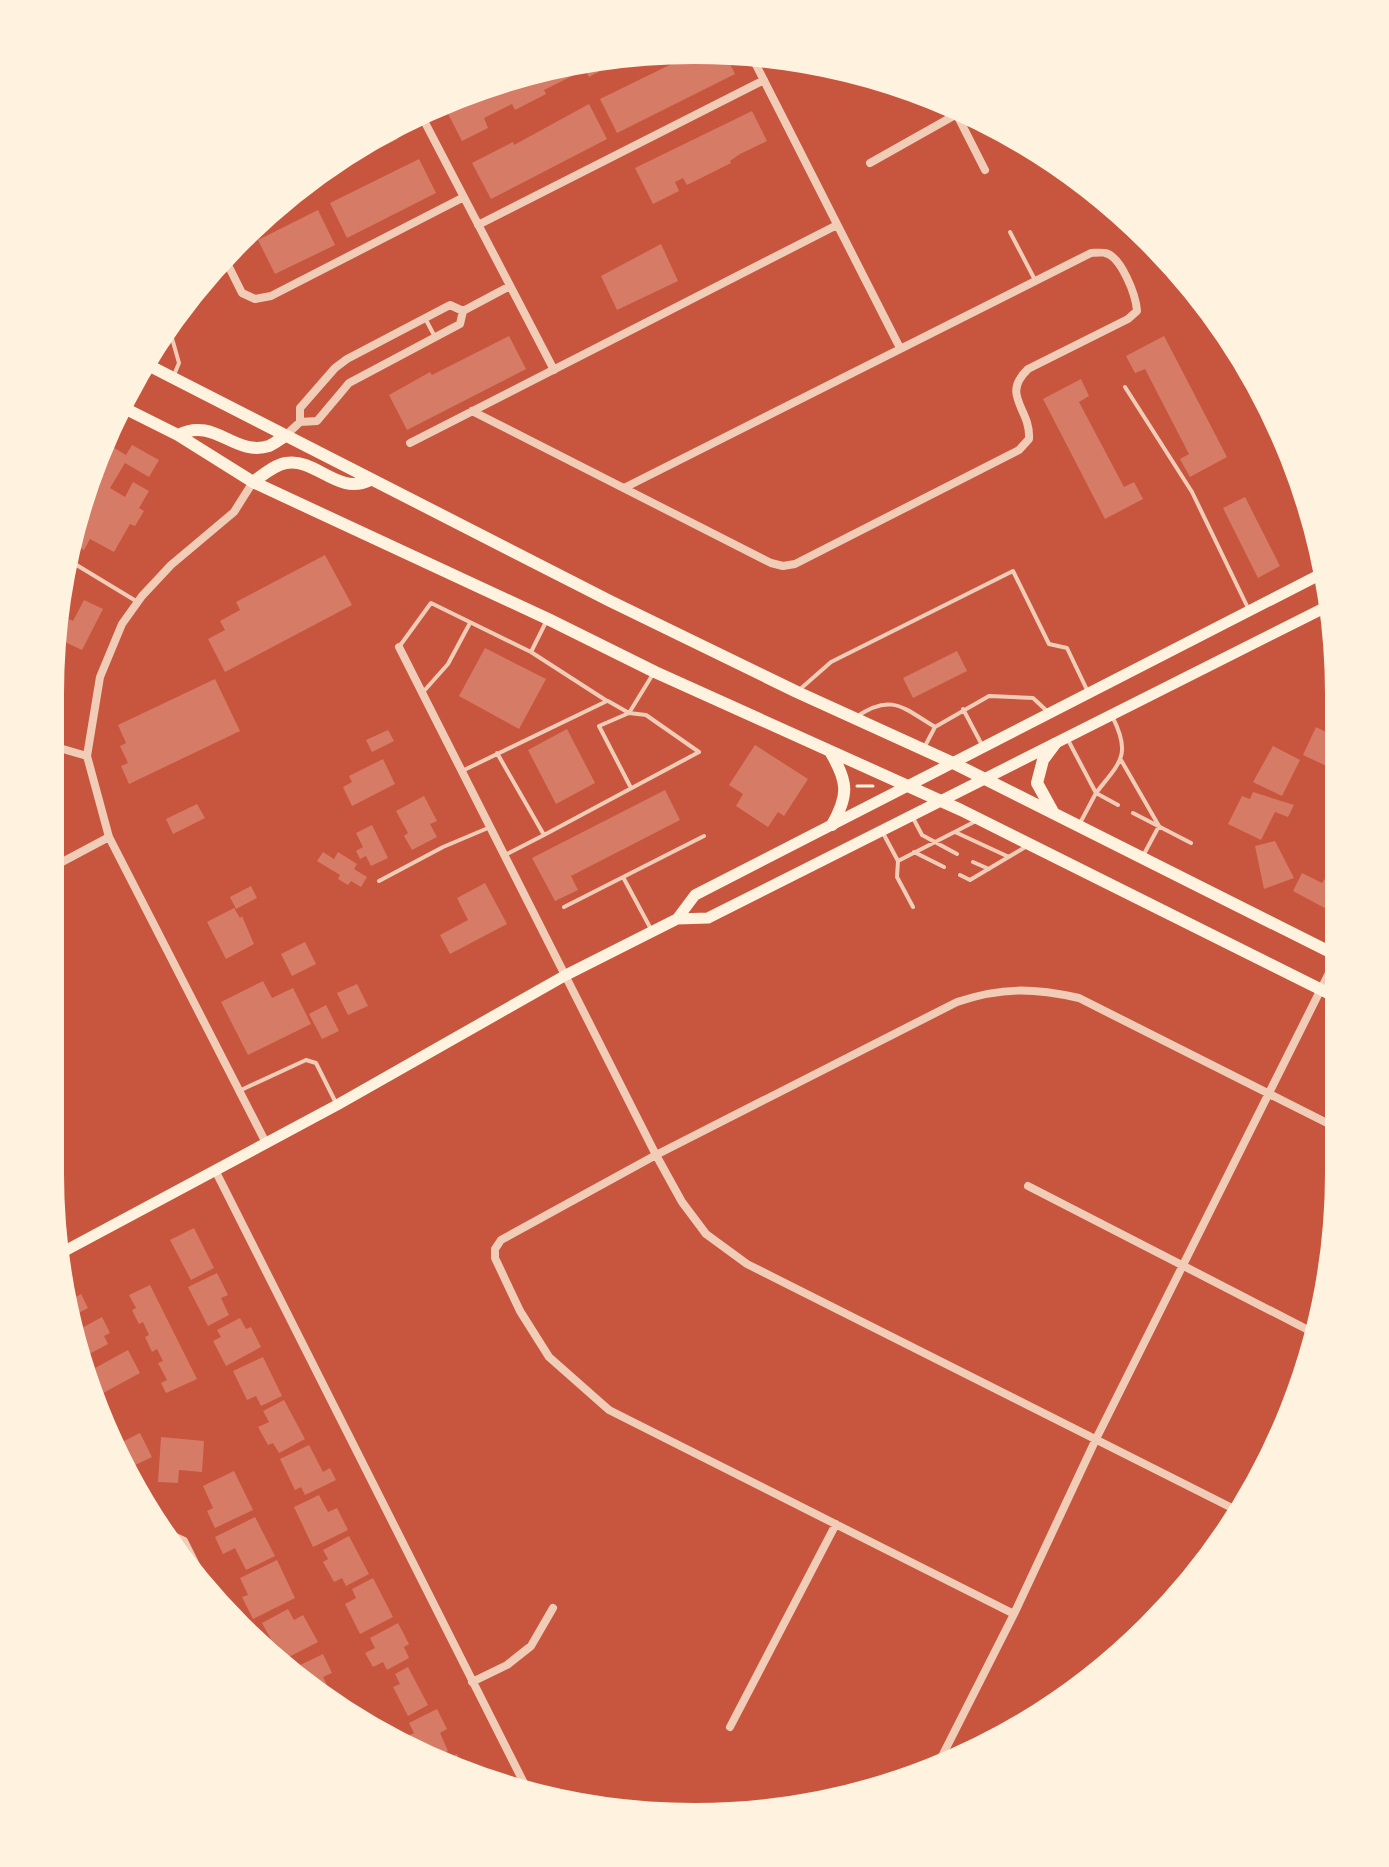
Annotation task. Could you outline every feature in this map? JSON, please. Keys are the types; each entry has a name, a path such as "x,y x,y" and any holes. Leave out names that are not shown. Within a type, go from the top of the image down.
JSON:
{"main road":[{"path":"153,368 370,480 797,692 953,763 1327,950"},
{"path":"129,411 178,435 253,482 655,672 978,819 1327,992"},
{"path":"178,435 195,428 208,430 255,448 269,445 285,436"},
{"path":"253,482 277,466 295,463 343,484 370,480"},
{"path":"67,1250 337,1105 566,975 677,919 696,894 1316,577"},
{"path":"677,919 708,918 1322,609"},
{"path":"1055,815 1037,783 1043,760 1061,741"},
{"path":"831,753 840,768 845,789 844,800 832,825"}],"street":[{"path":"756,65 900,348"},
{"path":"478,225 764,80"},
{"path":"870,163 946,114"},
{"path":"960,120 985,170"},
{"path":"425,122 554,370"},
{"path":"229,267 242,293 255,299 271,296 464,197"},
{"path":"410,443 837,225"},
{"path":"472,411 771,563 783,566 795,564 1019,450 1029,439 1030,425 1015,395 1016,380 1028,369 1128,319 1137,311 1136,298 1116,259 1105,252 1091,253 624,488"},
{"path":"285,436 300,422 317,421 349,383 460,324 463,311 510,286"},
{"path":"300,422 300,408 335,368 450,305 463,311"},
{"path":"253,482 234,512 171,565 122,624 100,677 87,756 109,837 266,1143"},
{"path":"399,647 656,1155 682,1202 706,1234 747,1264 1230,1507"},
{"path":"62,749 87,756"},
{"path":"62,862 109,837"},
{"path":"943,1754 1014,1614 1095,1441 1327,977"},
{"path":"1014,1614 609,1410 549,1357 520,1311 495,1258 495,1249 501,1240 656,1155 957,1002 999,990 1049,991 1079,998 1327,1123"},
{"path":"215,1170 523,1780"},
{"path":"1028,1186 1307,1329"},
{"path":"730,1727 836,1524"},
{"path":"179,1538 184,1541 191,1556"},
{"path":"472,1682 507,1665 531,1646 553,1608"}],"lane":[{"path":"1010,232 1035,281"},
{"path":"425,318 435,337"},
{"path":"172,339 179,363 173,378"},
{"path":"1125,387 1192,492 1249,611"},
{"path":"76,564 138,602"},
{"path":"797,692 831,662 1013,571 1049,644 1067,648 1089,694"},
{"path":"399,647 431,603 531,652 629,713 646,715 699,752 505,855"},
{"path":"531,652 548,619"},
{"path":"422,693 448,664 470,623"},
{"path":"631,788 599,726 629,713 655,672"},
{"path":"923,750 935,727 989,696 1033,698 1049,714"},
{"path":"462,771 607,701"},
{"path":"854,718 873,705 890,703 935,727"},
{"path":"963,709 983,747"},
{"path":"1078,827 1096,793 1121,760 1123,737 1112,716"},
{"path":"1061,741 1096,793 1118,805"},
{"path":"497,753 544,835"},
{"path":"1121,760 1159,826"},
{"path":"1133,813 1191,843"},
{"path":"912,816 922,835 957,854"},
{"path":"898,861 978,819"},
{"path":"1142,858 1159,826"},
{"path":"379,881 443,847 491,827"},
{"path":"882,831 898,861 897,877 913,907"},
{"path":"955,832 1009,857"},
{"path":"564,907 704,836"},
{"path":"960,875 970,880 1029,845"},
{"path":"914,852 944,867"},
{"path":"973,862 989,869"},
{"path":"623,877 652,932"},
{"path":"240,1091 306,1060 316,1063 337,1105"}],"path":[{"path":"853,787 875,787"}],"building":[{"path":"675,62 729,63 735,74 617,133 600,99"},
{"path":"606,68 589,77 586,71"},
{"path":"573,74 544,90 546,94 515,110 512,104 484,118 488,128 462,141 447,112 491,96"},
{"path":"589,104 607,139 491,199 472,163 513,142 514,145"},
{"path":"752,111 767,141 687,185 683,178 675,182 679,191 653,204 635,168"},
{"path":"397,137 398,139 377,149"},
{"path":"419,159 436,193 347,238 330,203"},
{"path":"318,210 335,245 275,274 258,240"},
{"path":"661,244 678,281 617,310 601,276"},
{"path":"509,336 526,369 407,430 389,395 430,372 432,375"},
{"path":"1164,336 1227,457 1190,477 1180,459 1189,454 1145,369 1135,373 1126,356"},
{"path":"1081,379 1089,396 1079,402 1124,487 1134,482 1143,499 1105,519 1043,399"},
{"path":"132,445 159,460 149,477 125,463 110,488 125,497 133,482 149,491 139,508 144,511 135,526 130,524 114,552 90,539 84,550 80,548 84,531 112,447 126,455"},
{"path":"1245,497 1280,566 1258,578 1223,508"},
{"path":"325,555 352,605 225,672 208,639 225,630 220,621 240,610 236,602"},
{"path":"84,600 103,609 82,650 64,642 66,618 73,621"},
{"path":"485,648 546,679 519,729 459,696"},
{"path":"957,651 967,671 913,698 903,678"},
{"path":"215,679 240,731 129,784 121,766 128,763 120,746 126,743 118,725"},
{"path":"1316,727 1327,732 1327,766 1303,755"},
{"path":"567,729 595,783 556,804 528,750"},
{"path":"388,730 394,741 372,752 366,740"},
{"path":"755,745 808,779 784,816 778,812 768,827 736,806 743,794 729,785"},
{"path":"1273,746 1300,760 1282,796 1253,782"},
{"path":"383,759 395,784 352,806 343,787 352,782 349,776"},
{"path":"665,790 680,820 571,876 578,890 555,901 532,858"},
{"path":"1253,792 1294,805 1288,817 1275,812 1261,840 1228,824 1242,796 1250,799"},
{"path":"424,796 437,821 430,824 437,837 412,850 404,836 408,833 396,811"},
{"path":"197,804 205,818 173,834 166,819"},
{"path":"372,825 388,858 371,866 366,856 360,859 356,851 363,847 356,833"},
{"path":"1275,841 1294,878 1264,889 1255,846"},
{"path":"323,852 334,859 338,852 357,864 354,869 367,877 361,887 351,881 348,885 338,879 340,875 317,861"},
{"path":"1302,873 1322,883 1327,877 1327,909 1293,891"},
{"path":"485,883 507,924 450,954 440,935 468,920 457,898"},
{"path":"251,886 257,898 236,909 230,897"},
{"path":"234,908 240,918 242,916 254,944 226,959 207,922"},
{"path":"305,942 316,964 292,976 281,954"},
{"path":"263,981 272,998 293,988 311,1024 248,1055 221,1002"},
{"path":"357,984 368,1006 348,1015 337,993"},
{"path":"326,1005 339,1031 322,1039 309,1014"},
{"path":"194,1228 214,1268 191,1280 170,1240"},
{"path":"217,1273 228,1295 221,1298 229,1315 208,1326 188,1287"},
{"path":"150,1285 197,1379 166,1393 161,1383 167,1380 158,1363 163,1361 157,1349 152,1352 145,1337 149,1335 132,1310 136,1308 129,1295"},
{"path":"81,1294 88,1308 78,1313 74,1298"},
{"path":"102,1317 110,1333 104,1336 108,1344 89,1354 82,1328"},
{"path":"240,1318 246,1329 251,1327 261,1347 226,1366 213,1341 221,1337 217,1330"},
{"path":"128,1350 140,1373 102,1393 94,1369"},
{"path":"263,1357 282,1396 261,1406 256,1396 247,1400 233,1371"},
{"path":"284,1400 305,1439 279,1453 273,1443 268,1445 258,1427 269,1422 263,1411"},
{"path":"140,1433 152,1457 134,1465 122,1442"},
{"path":"161,1437 204,1441 202,1472 179,1470 178,1483 158,1482"},
{"path":"309,1445 323,1472 330,1468 336,1480 305,1495 301,1487 295,1490 280,1459"},
{"path":"234,1471 253,1510 215,1528 207,1511 213,1508 203,1486"},
{"path":"319,1495 328,1512 337,1508 348,1530 313,1547 294,1507"},
{"path":"255,1517 275,1556 246,1570 235,1548 223,1554 215,1537"},
{"path":"349,1536 369,1574 346,1586 342,1578 334,1582 323,1562 328,1559 323,1550"},
{"path":"277,1560 295,1598 253,1619 242,1597 248,1595 240,1578"},
{"path":"373,1578 393,1617 360,1634 345,1604 356,1598 352,1589"},
{"path":"288,1609 294,1620 303,1615 318,1642 288,1657 272,1643 262,1623"},
{"path":"398,1623 409,1644 404,1647 409,1658 387,1670 383,1662 373,1667 365,1653 375,1648 370,1638"},
{"path":"323,1654 332,1673 323,1677 328,1688 309,1674 299,1666"},
{"path":"408,1667 428,1705 408,1716 393,1687 400,1684 395,1674"},
{"path":"437,1709 447,1729 440,1733 448,1751 444,1753 407,1736 414,1733 409,1723"}]}
